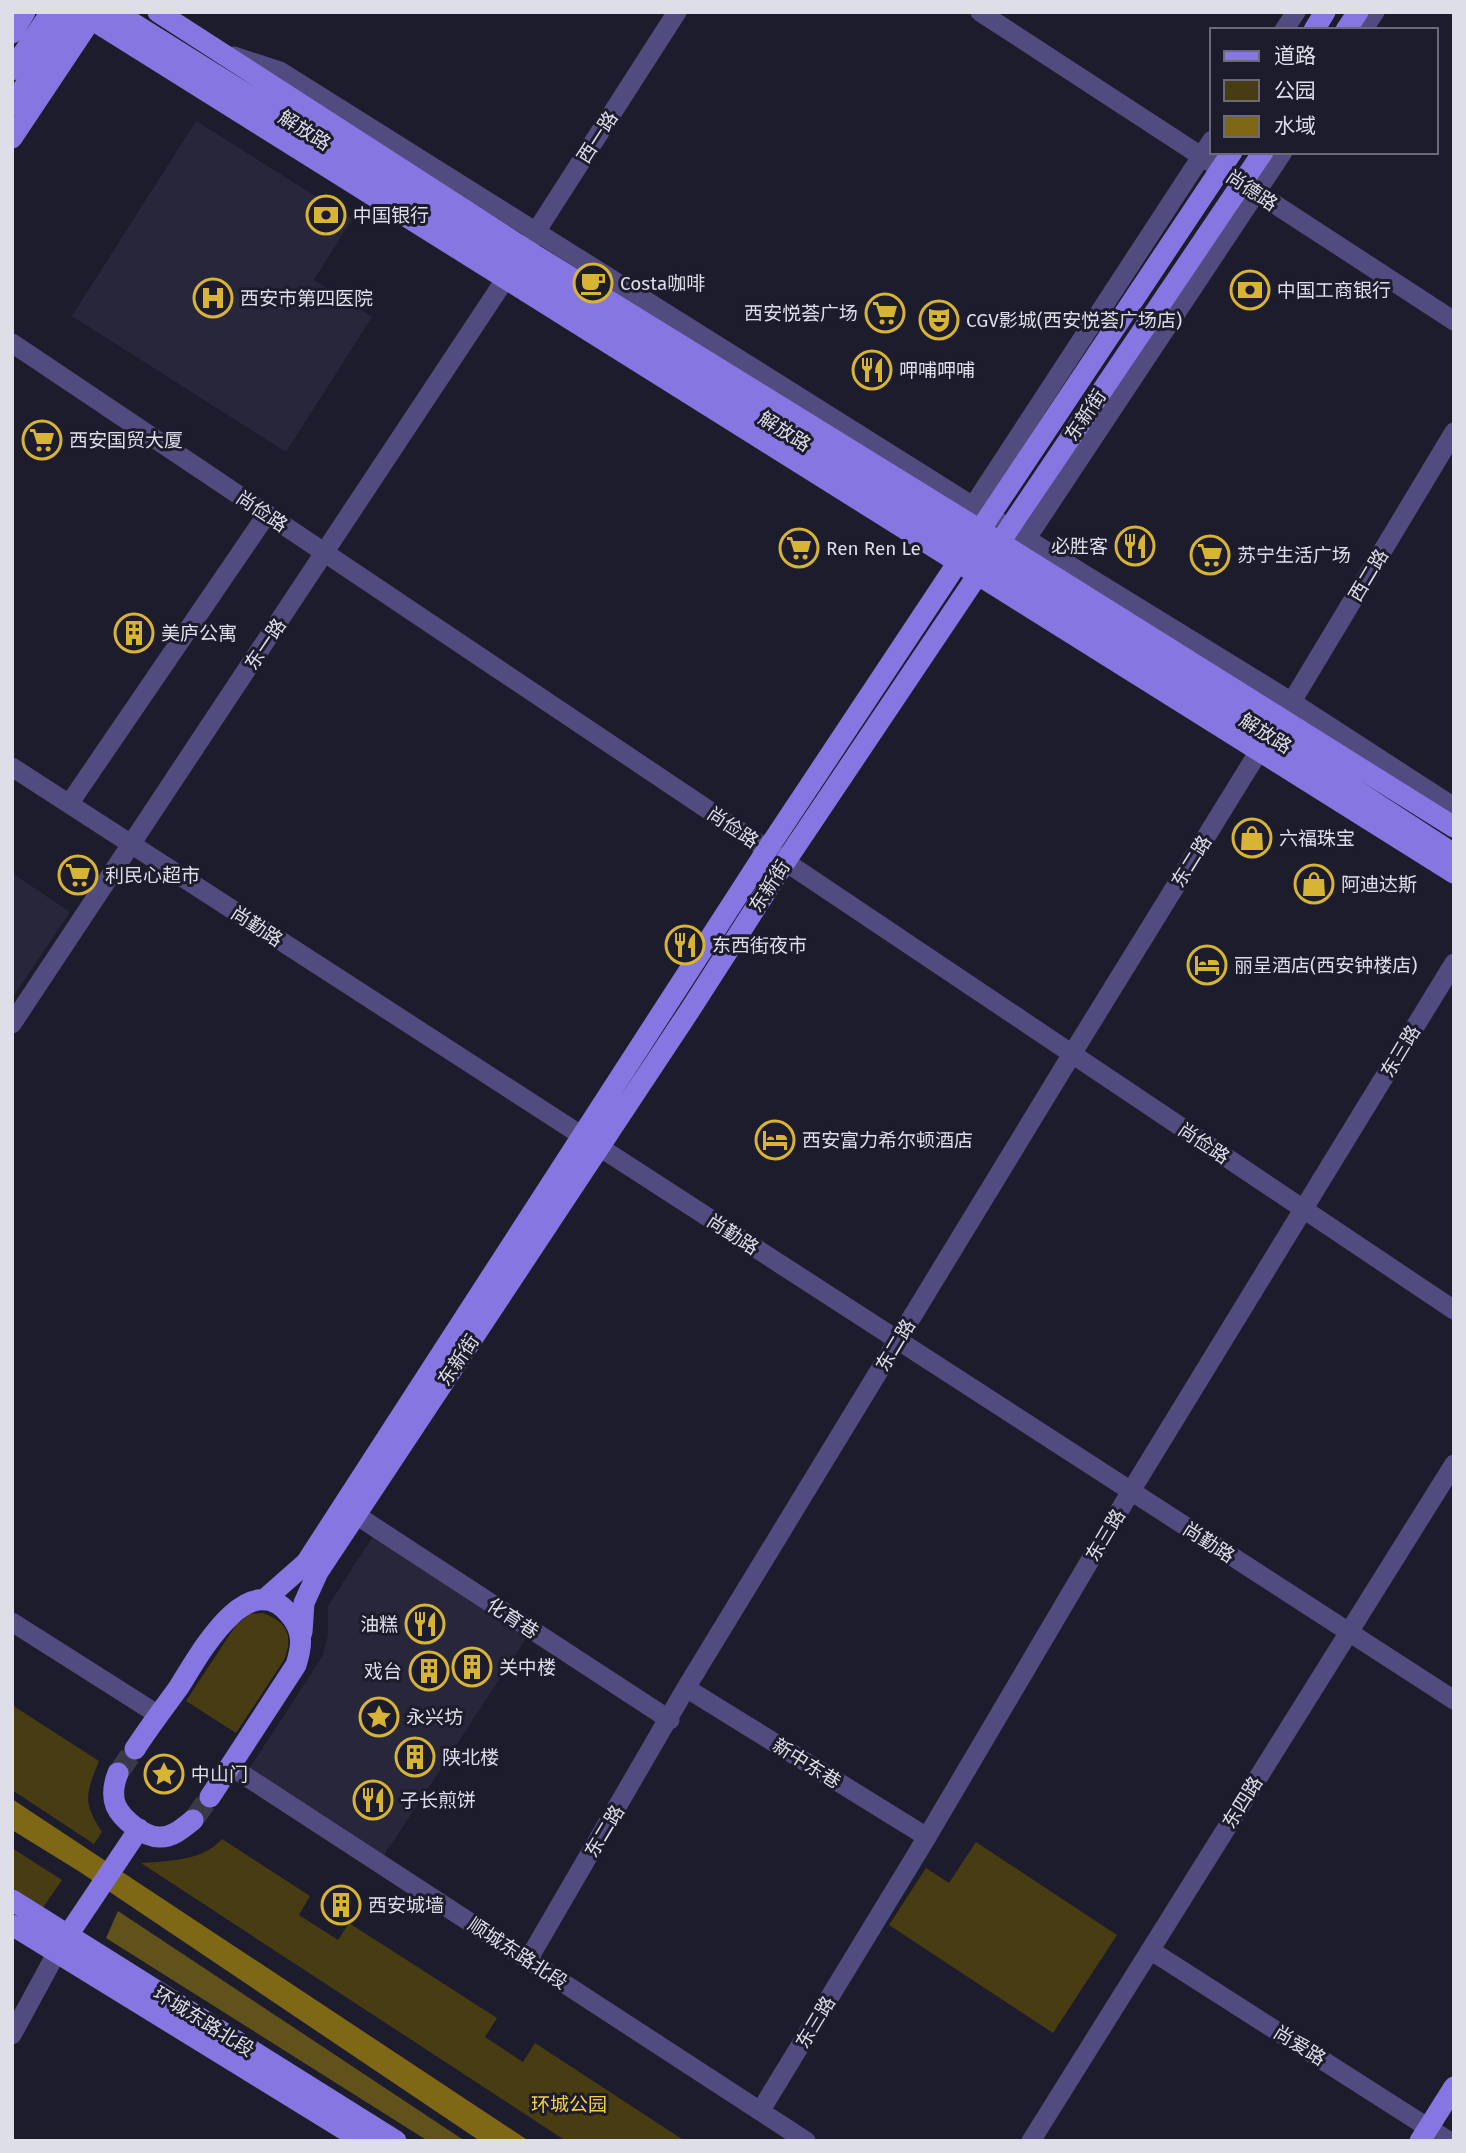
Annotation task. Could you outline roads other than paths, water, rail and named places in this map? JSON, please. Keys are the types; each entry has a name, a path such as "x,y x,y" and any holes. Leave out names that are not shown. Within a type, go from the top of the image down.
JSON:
{"main road":[{"path":"12,33 25,12"},
{"path":"12,70 51,12"},
{"name":"解放路","path":"115,12 1001,548 1275,726 1454,854"},
{"name":"解放路","path":"158,12 521,256"},
{"path":"1315,28 1325,12"},
{"path":"1347,28 1358,12"},
{"path":"85,14 521,256 1001,548 1275,726 1454,873"},
{"path":"12,105 85,14"},
{"path":"12,138 85,14"},
{"name":"东新街","path":"776,856 1001,548 1249,189 1263,154"},
{"name":"东新街","path":"210,1797 296,1665 301,1648 304,1603 311,1584 776,856 974,532 1226,161"},
{"name":"解放路","path":"1275,726 1454,827"},
{"name":"东新街","path":"135,1749 222,1623 240,1608 253,1601 264,1600 306,1563 591,1142"},
{"path":"264,1600 278,1604 290,1614 302,1632"},
{"path":"118,1773 114,1795 116,1806 124,1817 139,1829 159,1837 173,1834 193,1820"},
{"path":"62,1944 139,1829"},
{"name":"环城东路北段","path":"12,1900 62,1944 363,2141"},
{"name":"环城东路北段","path":"12,1925 62,1944 396,2141"},
{"path":"1424,2134 1454,2088"}],"street":[{"name":"西一路","path":"521,256 677,12"},
{"name":"尚德路","path":"981,12 1201,156 1226,161 1249,189 1454,321"},
{"path":"1285,28 1296,12"},
{"path":"1364,28 1375,12"},
{"path":"974,532 1210,143"},
{"path":"1249,189 1281,154"},
{"name":"东一路","path":"12,1024 521,256"},
{"name":"尚俭路","path":"12,343 1454,1310"},
{"name":"西二路","path":"1275,726 1454,432"},
{"path":"69,804 267,514"},
{"path":"1275,726 1454,807"},
{"name":"东二路","path":"528,1960 670,1720 686,1688 1275,726"},
{"name":"尚勤路","path":"12,767 1454,1700"},
{"name":"东三路","path":"761,2110 927,1838 1131,1491 1454,963"},
{"name":"东四路","path":"1031,2141 1454,1464"},
{"name":"化育巷","path":"356,1515 670,1720"},
{"path":"12,1622 157,1714"},
{"name":"新中东巷","path":"686,1688 927,1838"},
{"name":"顺城东路北段","path":"230,1766 806,2141"},
{"path":"12,2035 62,1944"},
{"name":"尚爱路","path":"1150,1950 1424,2134 1449,2141"}],"water":[{"path":"12,1799 529,2141 480,2141 80,1872 12,1830"}],"tunnel":[{"path":"118,1773 135,1749"},
{"path":"193,1820 210,1797"}],"place":[{"name":"中国银行","path":"326,215"},
{"name":"Costa咖啡","path":"593,283"},
{"name":"中国工商银行","path":"1250,290"},
{"name":"西安市第四医院","path":"213,298"},
{"name":"西安悦荟广场","path":"885,313"},
{"name":"CGV影城(西安悦荟广场店)","path":"939,320"},
{"name":"呷哺呷哺","path":"872,370"},
{"name":"西安国贸大厦","path":"42,440"},
{"name":"必胜客","path":"1135,546"},
{"name":"Ren Ren Le","path":"799,548"},
{"name":"苏宁生活广场","path":"1210,555"},
{"name":"美庐公寓","path":"134,633"},
{"name":"六福珠宝","path":"1252,838"},
{"name":"利民心超市","path":"78,875"},
{"name":"阿迪达斯","path":"1314,884"},
{"name":"东西街夜市","path":"685,945"},
{"name":"丽呈酒店(西安钟楼店)","path":"1207,965"},
{"name":"西安富力希尔顿酒店","path":"775,1140"},
{"name":"油糕","path":"425,1624"},
{"name":"关中楼","path":"472,1667"},
{"name":"戏台","path":"429,1671"},
{"name":"永兴坊","path":"379,1717"},
{"name":"陕北楼","path":"415,1757"},
{"name":"中山门","path":"164,1774"},
{"name":"子长煎饼","path":"373,1800"},
{"name":"西安城墙","path":"341,1905"}],"park label":[{"name":"环城公园","path":"569,2104"}]}
